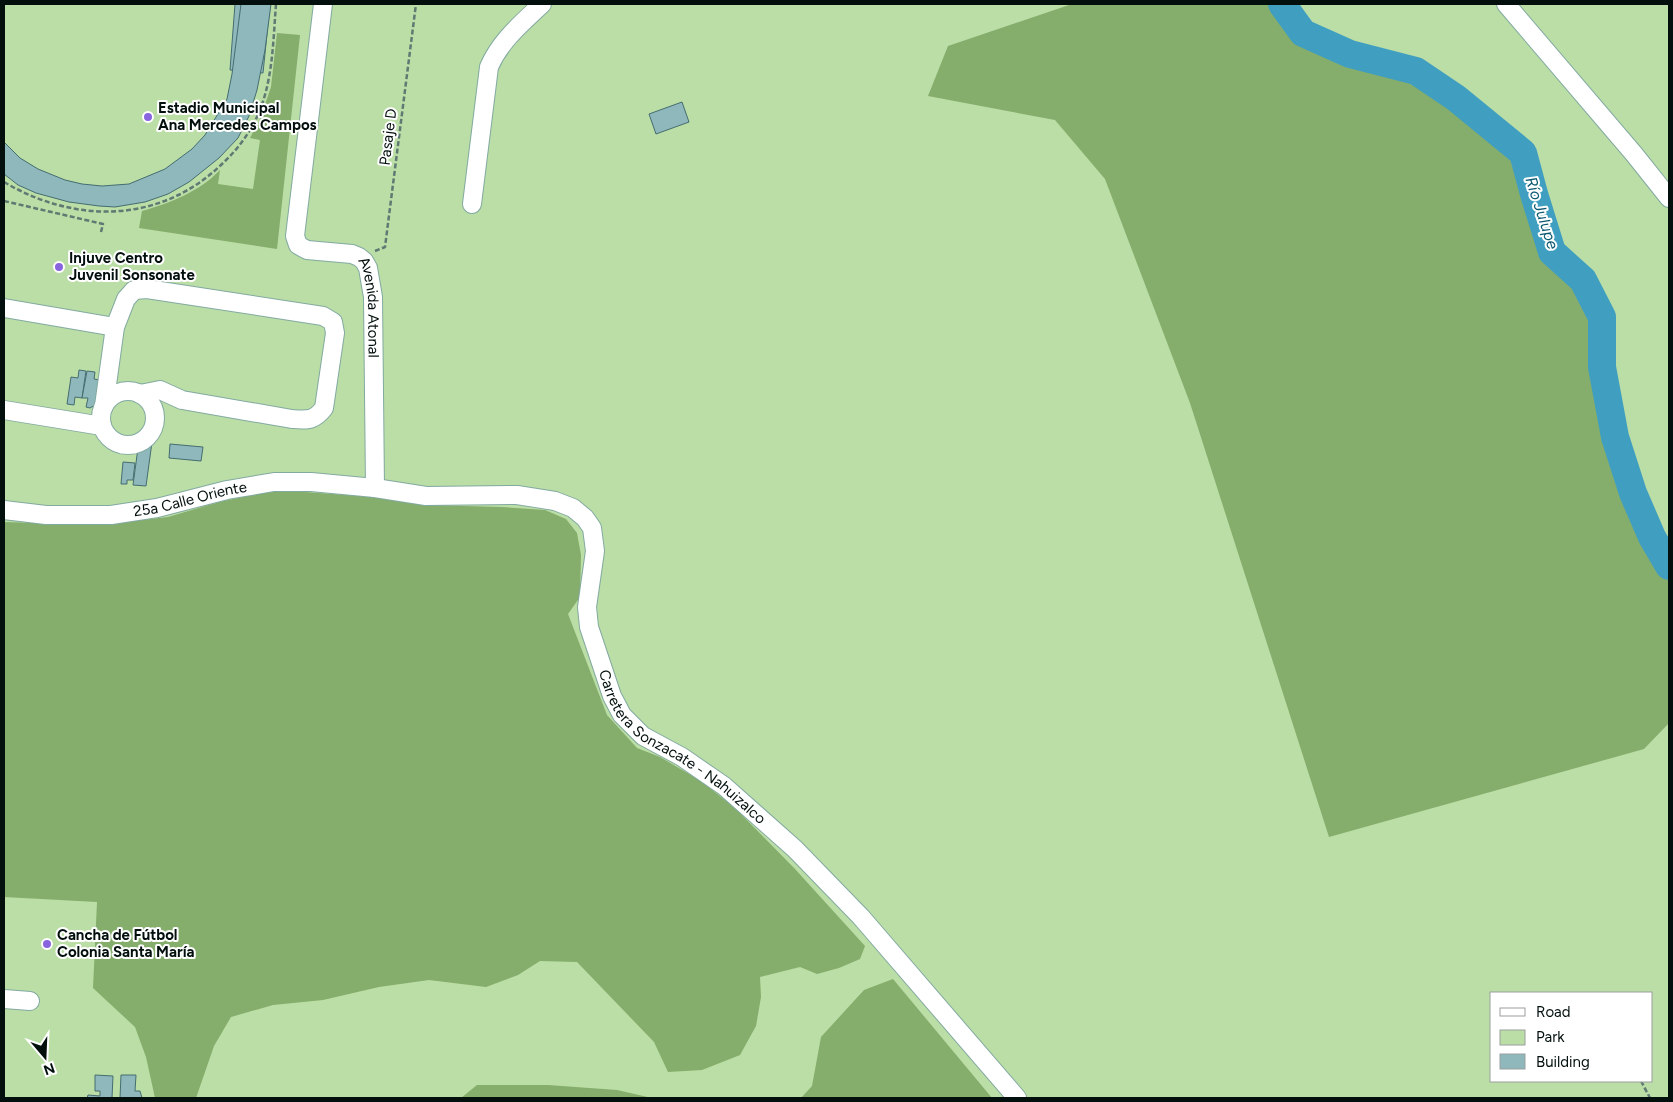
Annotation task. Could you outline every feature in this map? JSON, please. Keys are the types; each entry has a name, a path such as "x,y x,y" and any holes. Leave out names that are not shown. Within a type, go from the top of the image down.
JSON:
{"street":[{"name":"Avenida Atonal","path":"323,4 295,236 298,245 307,250 352,254 364,261 370,276 373,297 375,488"},
{"path":"472,204 489,68 495,53 505,40 542,4"},
{"path":"1506,4 1634,154 1669,198"},
{"path":"104,406 111,397 120,392 135,392 160,390 182,400 292,419 306,420 318,417 324,408 335,333 332,322 323,316 147,289 134,290 126,299 115,327 101,416 102,426 111,439 126,445 135,444 142,441 153,429 155,413 147,398 135,392 117,375 110,363"},
{"path":"4,308 115,327"},
{"path":"155,413 182,400"},
{"path":"4,410 102,426"},
{"name":"25a Calle Oriente","path":"4,510 46,515 112,515 157,508 227,490 274,482 311,482 375,488"},
{"name":"Carretera Sonzacate - Nahuizalco","path":"375,488 426,496 517,495 542,498 565,504 580,512 592,528 595,551 587,607 589,627 612,696 622,715 643,736 682,757 724,786 795,849 861,917 1017,1098"},
{"path":"4,1000 30,1001"}],"path":[{"path":"4,182 20,192 47,202 91,211 116,212 160,203 197,185 231,155 245,138 256,119 268,85 276,4"},
{"name":"Pasaje D","path":"364,261 369,252 385,247 416,4"},
{"path":"4,201 103,224 101,232"},
{"path":"1642,1082 1650,1098"}],"green space":[{"path":"4,4 1669,4 1669,1098 4,1098"},
{"path":"1072,4 1272,4 1298,41 1416,78 1514,154 1548,256 1585,283 1596,318 1595,375 1613,450 1644,532 1669,576 1669,723 1644,749 1329,837 1190,403 1105,179 1055,120 928,96 948,46"},
{"path":"277,33 300,35 277,249 139,228 142,211 164,204 194,190 220,170 218,184 253,189 260,140 250,138 260,119 271,87"},
{"path":"277,490 401,499 423,505 545,510 566,519 577,533 581,555 580,597 568,614 607,715 637,748 660,757 701,781 735,808 795,869 865,946 860,959 839,968 817,974 800,967 760,977 761,997 756,1026 740,1055 702,1070 668,1072 654,1042 577,962 540,961 518,975 486,987 429,980 379,987 323,1000 273,1005 231,1017 214,1046 196,1098 155,1098 146,1057 135,1027 93,988 97,902 4,897 4,522 98,525 168,517 219,502"},
{"path":"893,979 992,1098 801,1098 812,1086 821,1037 864,990"},
{"path":"477,1085 548,1085 617,1090 652,1098 461,1098"}],"building":[{"path":"235,4 270,4 263,73 230,70"},
{"path":"241,4 271,4 257,90 249,116 238,138 219,158 189,182 168,194 145,202 115,207 69,202 36,193 18,185 4,174 4,142 20,158 38,169 65,180 82,184 102,186 129,184 165,169 192,149 205,135 227,99"},
{"path":"682,102 689,122 656,134 649,114"},
{"path":"79,370 86,371 82,398 75,397 74,405 67,404 71,377 78,378"},
{"path":"87,371 95,372 94,379 100,380 97,404 90,408 86,407 88,398 82,398"},
{"path":"152,442 146,486 133,485 138,448"},
{"path":"170,444 203,447 201,461 169,458"},
{"path":"123,462 135,463 133,480 127,480 127,484 121,484"},
{"path":"95,1075 113,1076 112,1098 87,1098 88,1095 100,1096 100,1091 95,1091"},
{"path":"121,1075 136,1075 135,1091 140,1091 142,1098 120,1098"}],"waterway":[{"name":"Río Julupe","path":"1282,4 1303,33 1350,54 1416,71 1456,98 1523,153 1552,252 1583,280 1602,317 1602,367 1615,437 1633,493 1652,537 1669,566"}],"place":[{"name":"Estadio Municipal Ana Mercedes Campos","path":"148,117"},
{"name":"Injuve Centro Juvenil Sonsonate","path":"59,267"},
{"name":"Cancha de Fútbol Colonia Santa María","path":"47,944"}]}
